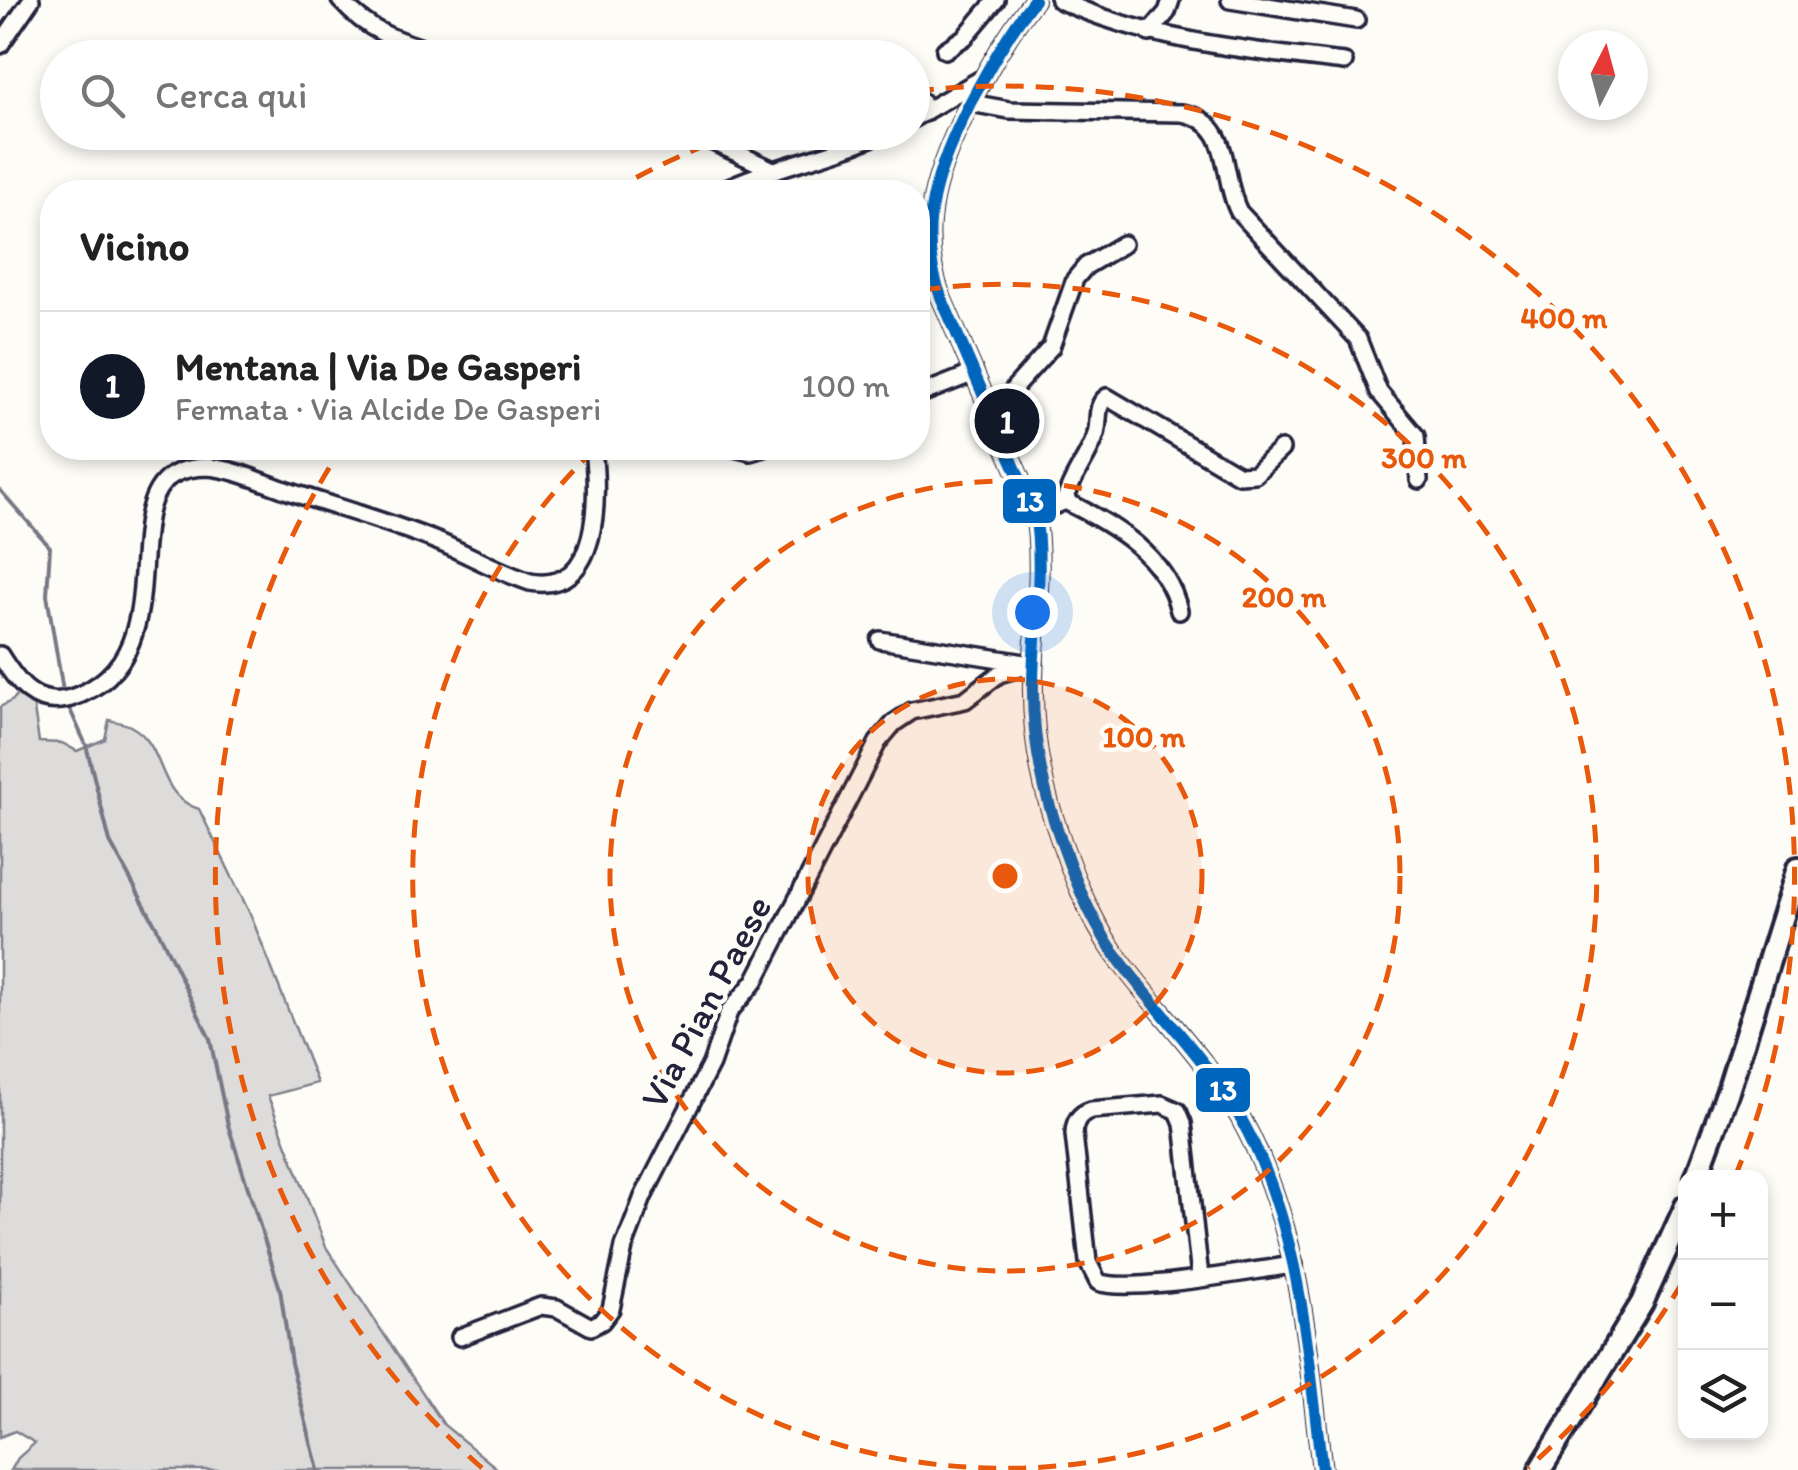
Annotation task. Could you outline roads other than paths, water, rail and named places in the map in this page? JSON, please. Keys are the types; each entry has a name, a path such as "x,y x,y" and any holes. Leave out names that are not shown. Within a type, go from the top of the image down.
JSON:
{"main road":[{"path":"1699,1170 1730,1088 1798,868"},
{"path":"1540,1470 1642,1303 1678,1224"}],"street":[{"path":"0,45 31,0"},
{"path":"340,0 375,32 399,40"},
{"path":"945,50 965,37 996,0"},
{"path":"930,208 938,173 970,103 1034,0"},
{"path":"1058,0 1107,21 1150,33 1344,62"},
{"path":"1150,33 1167,12 1171,0"},
{"path":"1230,0 1356,20"},
{"path":"930,109 984,76"},
{"path":"970,103 1009,110 1176,113 1208,123 1221,143 1239,212 1358,338 1380,392 1411,427 1418,444 1419,480"},
{"path":"732,150 771,168"},
{"path":"744,180 771,168 842,150"},
{"path":"997,426 1015,387 1051,347 1075,279 1086,266 1123,244"},
{"path":"930,248 938,290 1034,514 1034,717 1054,822 1110,946 1239,1116 1272,1186 1294,1265 1322,1470"},
{"path":"930,390 974,372"},
{"path":"1034,514 1065,501 1073,476 1094,441 1100,404 1107,396 1238,475 1254,474 1281,450"},
{"path":"0,656 27,692 46,700 68,698 105,679 129,644 142,594 150,510 160,487 176,474 202,467 235,473 430,538 523,580 550,584 570,575 588,544 596,503 593,460"},
{"path":"1065,501 1106,522 1130,540 1168,580 1179,612"},
{"path":"880,640 1034,664"},
{"name":"Via Pian Paese","path":"460,1337 542,1306 557,1308 587,1326 605,1318 613,1304 622,1253 638,1208 711,1064 728,1015 755,981 878,742 894,723 912,711 965,700 999,674 1034,664"},
{"path":"1200,1277 1183,1123 1178,1111 1158,1104 1082,1114 1074,1134 1088,1262 1094,1277 1115,1286 1200,1277 1294,1265"}],"waterway":[{"path":"0,490 50,547 47,595 64,697"},
{"path":"68,705 86,745 110,842 210,1039 228,1125 280,1289 291,1363 318,1470"}],"place":[{"name":"Mentana | Via De Gasperi","path":"1007,421"}]}
